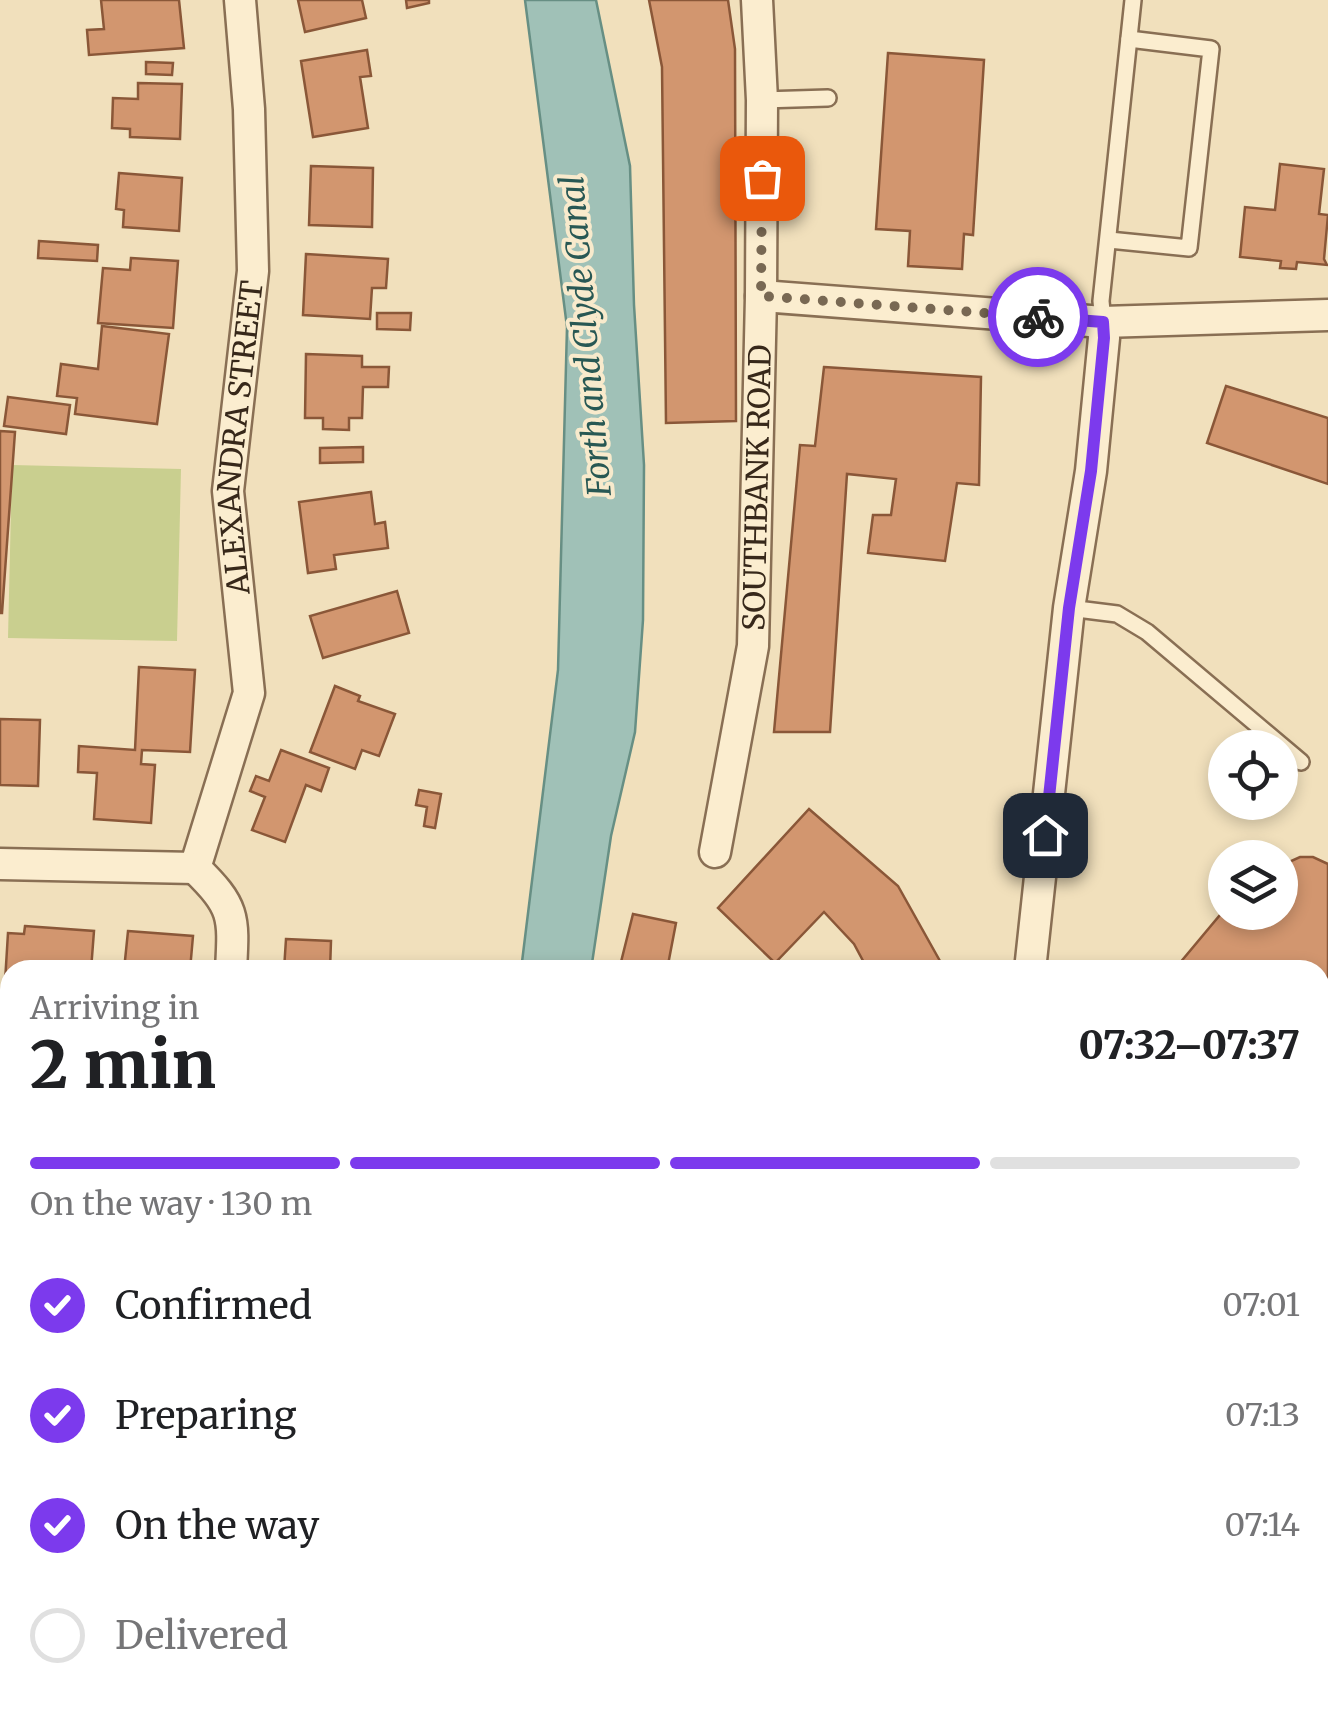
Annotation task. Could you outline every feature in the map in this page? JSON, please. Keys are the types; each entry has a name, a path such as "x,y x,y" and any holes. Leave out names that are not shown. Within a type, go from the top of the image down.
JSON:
{"street":[{"name":"ALEXANDRA STREET","path":"196,868 249,694 228,491 253,272 249,108 240,0"},
{"name":"SOUTHBANK ROAD","path":"714,852 753,646 762,100 756,0"},
{"path":"761,296 1103,322 1328,315"},
{"path":"1031,960 1069,608 1091,471 1103,322"},
{"path":"0,864 196,868 221,893 234,922 232,960"}],"lane":[{"path":"1103,322 1133,0"},
{"path":"1109,240 1189,248 1211,49 1130,40"},
{"path":"762,100 828,98"},
{"path":"1069,608 1117,614 1147,632 1302,762"}],"green space":[{"path":"12,465 181,469 177,641 8,638"}],"water":[{"name":"Forth and Clyde Canal","path":"525,0 596,0 630,166 644,465 643,620 635,732 611,836 592,960 522,960 558,670 567,327"}],"building":[{"path":"101,0 179,0 184,48 89,55 87,30 104,29"},
{"path":"298,0 362,0 366,18 305,32"},
{"path":"406,0 429,0 429,3 407,8"},
{"path":"649,0 728,0 735,49 736,421 666,423 662,67"},
{"path":"367,50 371,76 360,77 368,128 313,137 301,61"},
{"path":"888,53 984,60 973,235 964,234 962,269 908,266 910,231 876,229"},
{"path":"146,62 173,63 172,75 146,74"},
{"path":"138,83 182,84 180,139 130,137 130,129 112,128 113,98 138,99"},
{"path":"1280,164 1324,169 1319,214 1328,215 1324,259 1327,265 1297,262 1296,269 1280,268 1281,261 1240,257 1245,207 1275,210"},
{"path":"311,166 373,168 372,227 309,225"},
{"path":"119,173 182,178 179,231 123,227 124,210 116,209"},
{"path":"39,241 98,245 97,261 38,258"},
{"path":"306,254 388,259 386,288 372,288 370,319 303,315"},
{"path":"131,258 178,261 173,328 98,323 103,268 130,270"},
{"path":"377,313 411,313 410,330 377,329"},
{"path":"102,326 169,334 157,424 75,414 77,398 57,396 61,364 98,369"},
{"path":"306,354 362,356 362,367 389,367 388,387 363,387 362,418 349,418 349,430 323,429 323,418 305,418"},
{"path":"824,367 981,377 979,485 957,483 945,561 868,553 873,515 891,515 896,479 847,474 830,732 774,732 800,445 815,446"},
{"path":"1226,386 1328,418 1328,484 1207,443"},
{"path":"8,397 70,405 66,434 4,426"},
{"path":"0,431 15,432 2,613 0,613"},
{"path":"363,447 363,462 320,463 320,448"},
{"path":"371,492 375,524 385,522 388,548 334,555 336,569 308,573 299,502"},
{"path":"397,591 409,633 323,658 310,616"},
{"path":"139,667 195,670 190,752 142,750 141,764 155,765 151,823 94,819 97,773 78,772 79,746 135,750"},
{"path":"335,686 360,696 358,701 395,714 379,756 362,750 355,769 310,752"},
{"path":"0,719 40,720 38,786 0,785"},
{"path":"281,750 329,768 321,791 306,785 285,842 252,830 265,797 250,791 256,776 269,781"},
{"path":"419,790 441,794 435,828 424,826 427,807 416,805"},
{"path":"809,809 898,886 939,960 863,960 854,944 824,912 778,960 772,960 718,908"},
{"path":"1313,857 1328,864 1328,960 1182,960 1208,929 1298,930 1298,858"},
{"path":"633,914 676,923 669,960 622,960"},
{"path":"25,926 94,931 92,960 6,960 8,933 24,934"},
{"path":"128,931 193,936 191,960 125,960"},
{"path":"286,939 331,941 330,960 285,960"}],"way so far":[{"path":"762,178 761,296 1038,317"}],"route":[{"path":"1038,317 1103,322 1104,338 1045,835"}]}
